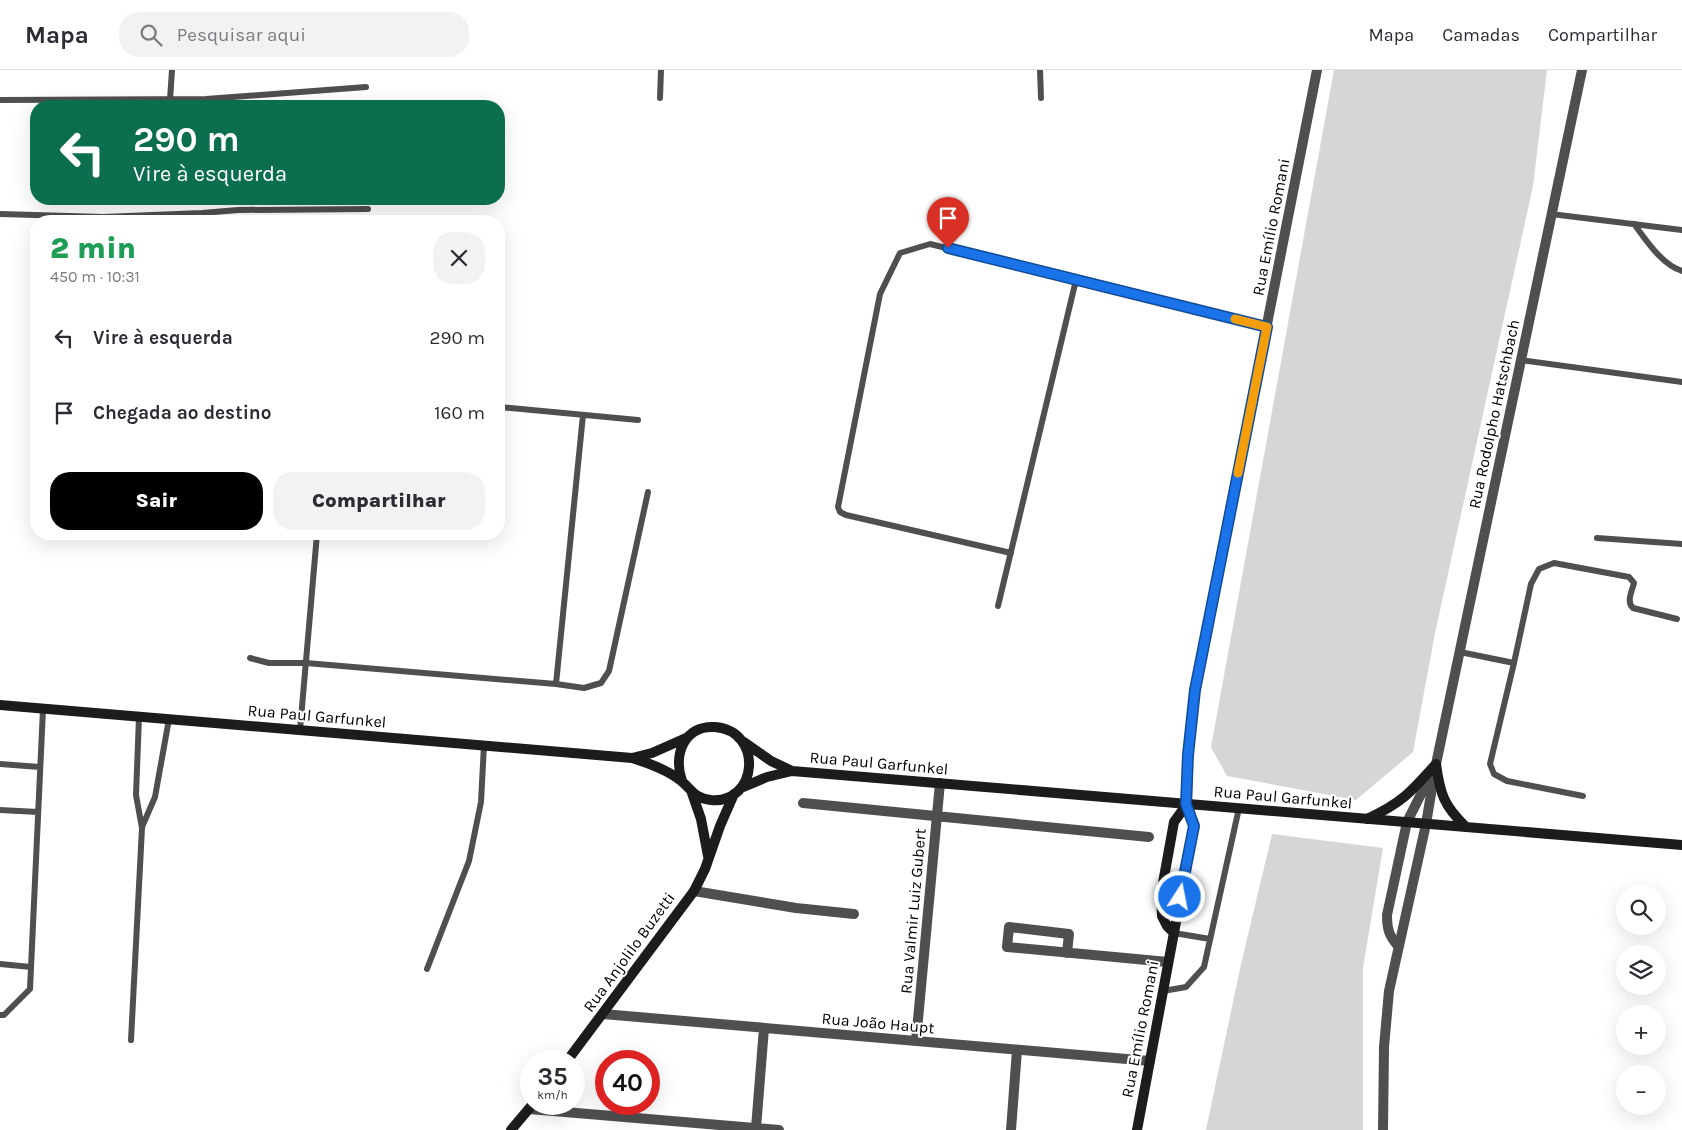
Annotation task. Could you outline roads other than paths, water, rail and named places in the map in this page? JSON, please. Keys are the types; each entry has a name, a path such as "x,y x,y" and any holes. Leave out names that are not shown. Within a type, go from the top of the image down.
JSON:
{"main road":[{"name":"Rua Paul Garfunkel","path":"0,705 632,758 659,768 682,781"},
{"path":"692,793 702,798 713,800 724,798 737,791 747,779 750,769 750,759 742,740 733,733 716,728 699,730 689,737 682,746 678,757 678,769 682,781 692,793 701,820 708,857"},
{"name":"Rua Paul Garfunkel","path":"632,758 658,751 689,737"},
{"name":"Rua Paul Garfunkel","path":"742,740 762,756 792,771"},
{"path":"1366,819 1398,803 1409,794 1436,764"},
{"path":"1436,764 1439,785 1446,805 1453,815 1466,827"},
{"name":"Rua Paul Garfunkel","path":"737,791 767,777 792,771 1682,845"},
{"name":"Rua Anjolilo Buzetti","path":"575,1050 694,891 737,791"},
{"name":"Rua Emílio Romani","path":"1174,933 1167,926 1162,916 1160,906 1161,894 1174,822 1186,804"},
{"name":"Rua Emílio Romani","path":"1137,1130 1194,826 1186,804"},
{"path":"511,1130 524,1115"}],"street":[{"name":"Rua Emílio Romani","path":"1186,804 1188,755 1195,690 1317,70"},
{"name":"Rua Rodolpho Hatschbach","path":"1383,1130 1386,1015 1389,991 1426,824 1436,764 1582,70"},
{"name":"Rua Rodolpho Hatschbach","path":"1398,946 1389,933 1387,915 1407,822 1436,764"},
{"name":"Rua Valmir Luiz Gubert","path":"916,1041 940,783"},
{"path":"803,803 1149,837"},
{"path":"694,891 796,908 854,914"},
{"path":"1067,952 1069,934 1009,927 1007,947 1168,962"},
{"name":"Rua João Haupt","path":"603,1014 1150,1061"},
{"path":"756,1128 764,1028"},
{"path":"1010,1130 1017,1050"},
{"path":"585,1111 779,1130"}],"lane":[{"path":"170,100 172,70"},
{"path":"660,98 661,70"},
{"path":"1040,70 1041,98"},
{"path":"0,100 206,99 366,87"},
{"path":"169,215 238,210 368,209"},
{"path":"0,214 34,215"},
{"path":"1552,214 1682,230"},
{"path":"1634,224 1660,257 1675,269 1682,271"},
{"path":"1011,553 846,515 840,512 838,507 880,294 900,253 930,244 1267,327"},
{"path":"998,606 1076,280"},
{"path":"1521,360 1682,382"},
{"path":"505,408 638,420"},
{"path":"556,684 583,415"},
{"path":"250,658 269,663 306,663 584,688 601,683 609,672 648,492"},
{"path":"1598,538 1682,544"},
{"path":"300,730 316,540"},
{"path":"1583,796 1507,782 1494,774 1490,764 1514,663 1530,584 1539,569 1554,563 1630,577 1634,582 1629,602 1630,606 1677,618"},
{"path":"1460,652 1514,663"},
{"path":"0,1015 4,1015 30,989 43,709"},
{"path":"132,1040 142,828 136,795 139,716"},
{"path":"142,828 155,797 169,719"},
{"path":"427,970 469,861 481,802 484,746"},
{"path":"0,764 40,767"},
{"path":"1163,991 1186,987 1204,967 1239,808"},
{"path":"0,810 38,812"},
{"path":"1174,933 1210,939"},
{"path":"0,964 31,967"}]}
